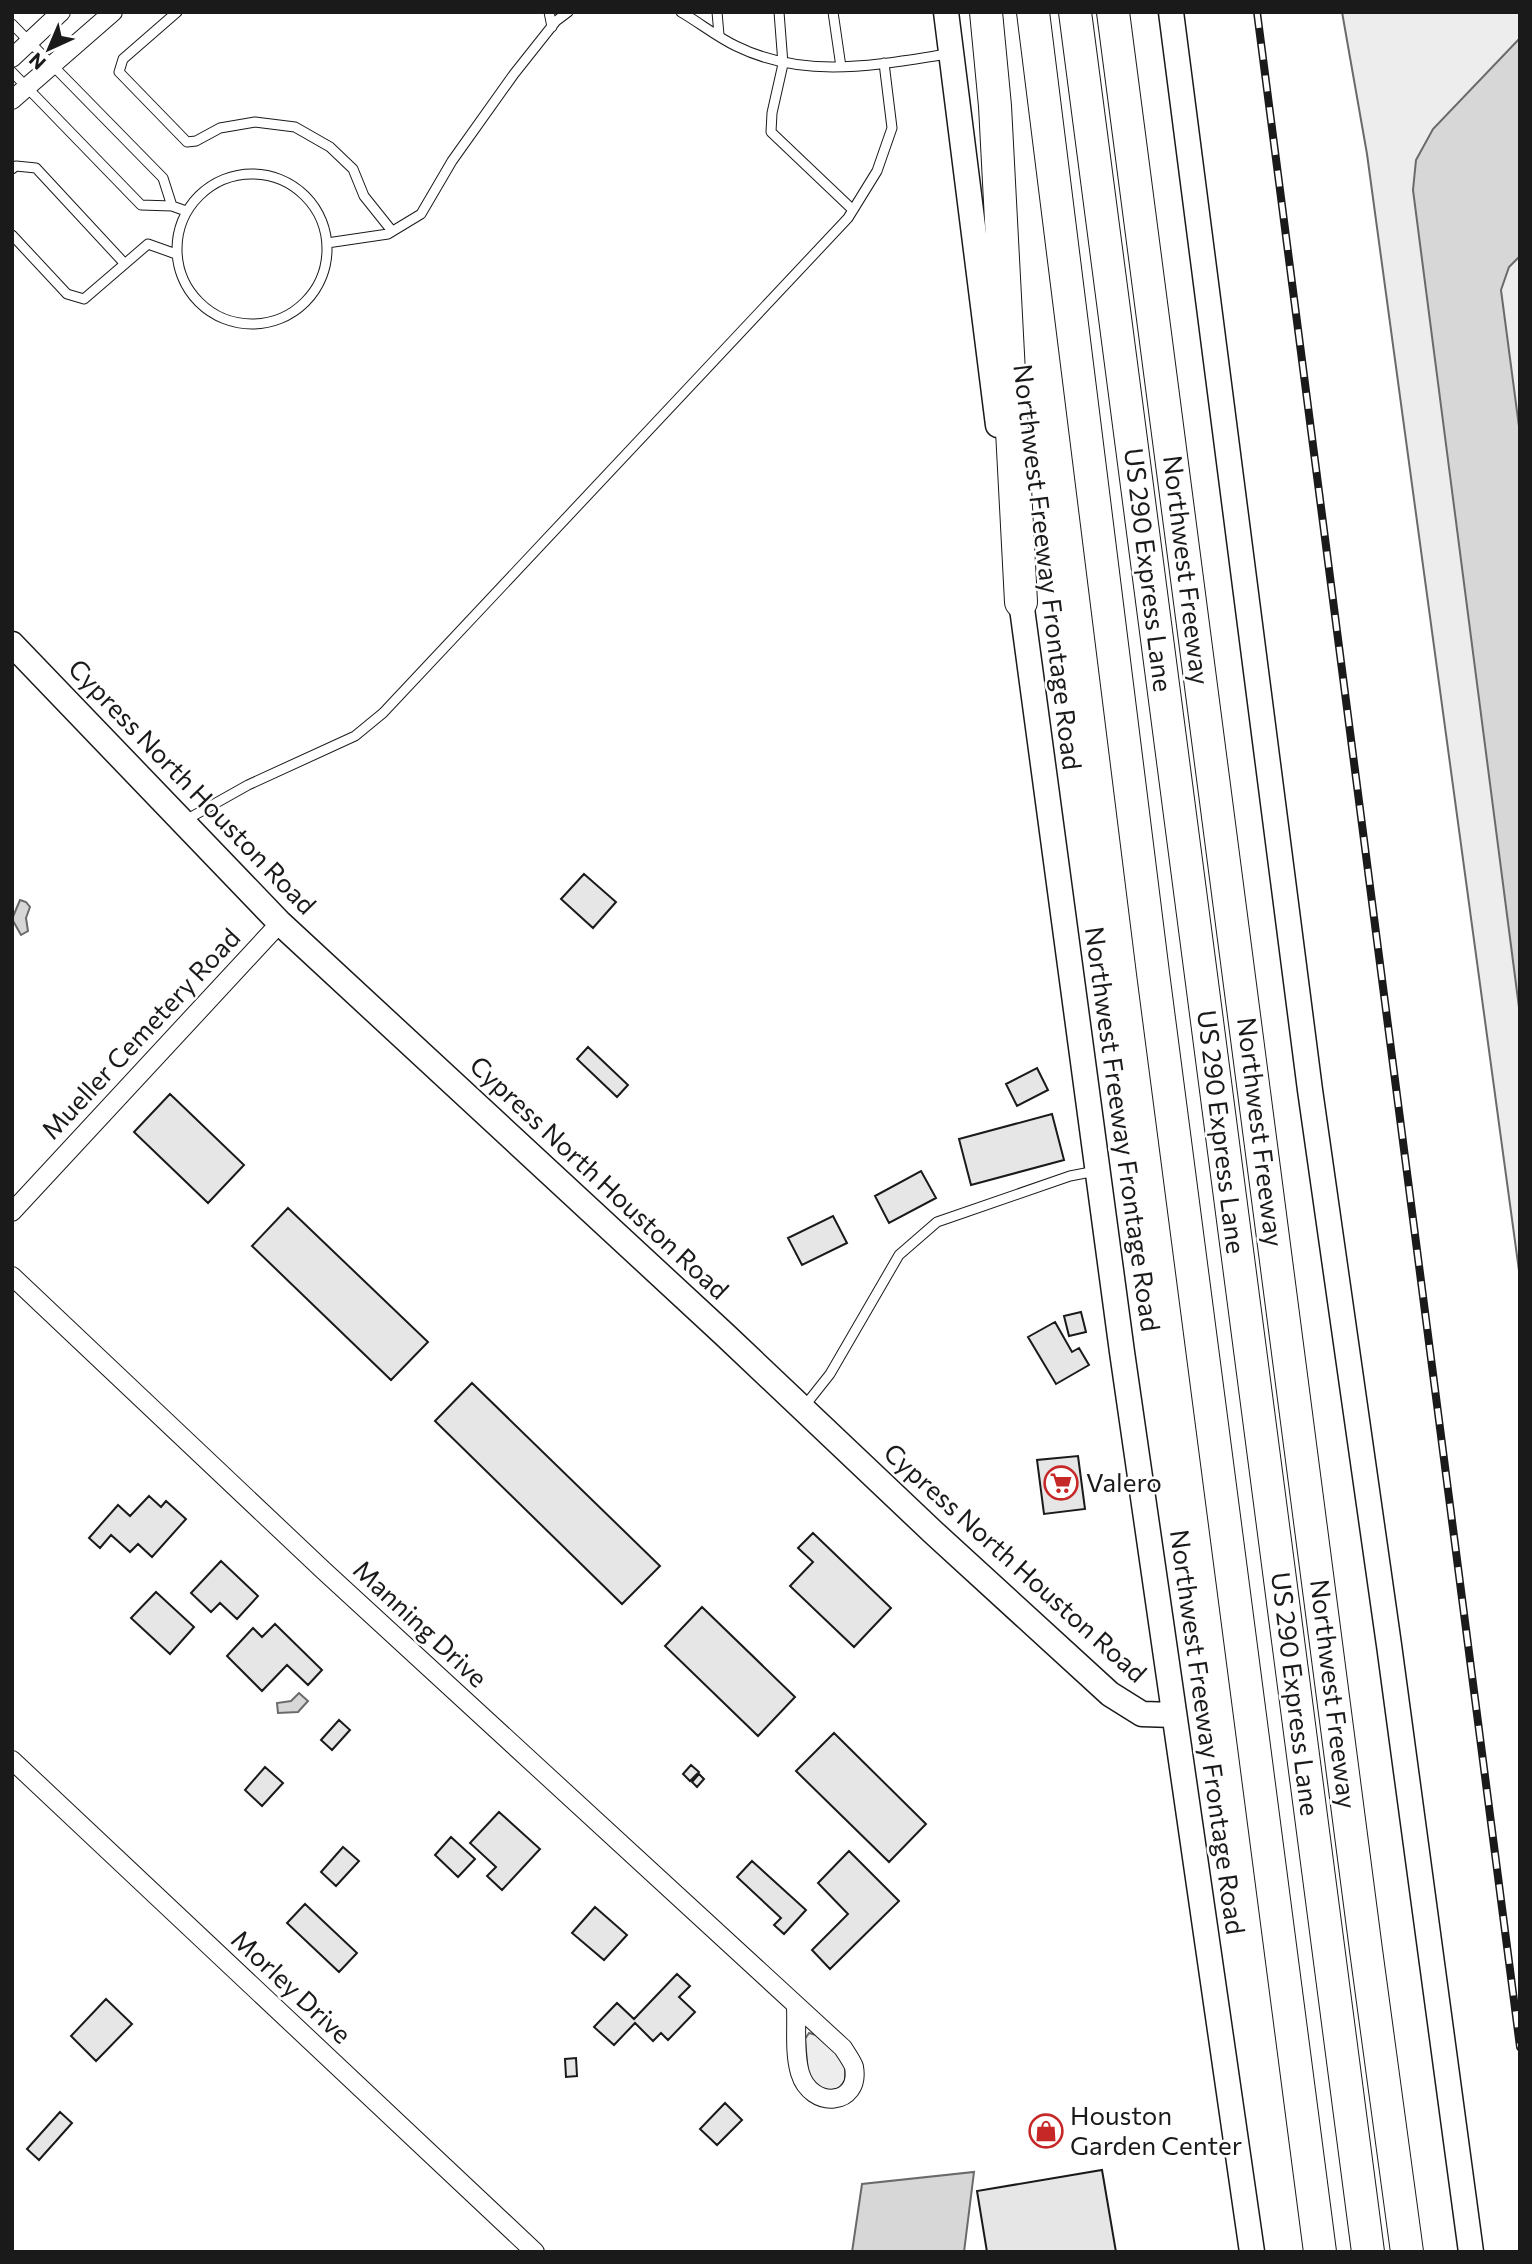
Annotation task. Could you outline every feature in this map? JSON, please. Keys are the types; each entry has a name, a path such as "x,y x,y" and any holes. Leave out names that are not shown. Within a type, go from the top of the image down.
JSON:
{"highway":[{"path":"986,12 995,106 1021,602"},
{"path":"1033,12 1156,1000 1320,2252"},
{"name":"US 290 Express Lane","path":"1075,12 1368,2252"},
{"name":"Northwest Freeway","path":"1113,12 1366,1950 1408,2252"}],"main road":[{"name":"Northwest Freeway Frontage Road","path":"946,12 1021,602 1098,1171 1252,2252"},
{"path":"1171,12 1310,1090 1471,2252"},
{"name":"Cypress North Houston Road","path":"12,644 280,923 934,1534 1110,1694 1142,1714 1174,1714"}],"street":[{"path":"12,58 61,12"},
{"path":"12,100 113,12"},
{"name":"Mueller Cemetery Road","path":"12,1212 280,923"},
{"name":"Manning Drive","path":"12,1276 323,1570 843,2048 854,2065 853,2084 843,2096 825,2100 811,2092 801,2076 797,2059 796,2007"},
{"name":"Morley Drive","path":"12,1760 535,2252"}],"lane":[{"path":"177,12 123,59 119,72 187,142 196,141 220,128 255,122 295,127 330,147 353,169 364,196 392,231"},
{"path":"549,12 552,27"},
{"path":"327,243 392,231 421,214 456,155 514,74 552,27 568,12"},
{"path":"681,12 735,46 783,64 841,67 951,53"},
{"path":"717,12 719,35"},
{"path":"779,12 783,64 772,113 771,132 853,210"},
{"path":"833,12 841,67"},
{"path":"12,24 163,178 172,206"},
{"path":"183,822 248,785 355,736 383,713 848,218 877,171 892,128 884,63"},
{"path":"12,72 141,205 172,206 187,211"},
{"path":"12,169 16,166 36,169 125,264"},
{"path":"252,173 277,177 299,189 316,208 326,230 327,243 328,256 321,280 308,300 288,316 264,324 239,323 215,315 196,299 182,278 176,254 178,229 187,211 206,188 228,177 252,173"},
{"path":"12,235 67,294 84,299 148,244 176,254"},
{"path":"803,1409 830,1374 899,1255 937,1223 1070,1176 1098,1171"}],"shaded area":[{"path":"1342,12 1520,12 1520,1278 1367,154"},
{"path":"1520,38 1520,256 1509,267 1501,290 1520,434 1520,1015 1413,190 1416,160 1433,129"},
{"path":"20,900 30,907 26,918 28,931 21,935 12,919"},
{"path":"299,1693 308,1701 298,1712 278,1713 277,1703 291,1701"},
{"path":"809,2033 816,2035 836,2053 845,2067 845,2081 838,2089 826,2091 817,2086 808,2073 805,2039"},
{"path":"974,2172 964,2252 852,2252 862,2184"}],"building":[{"path":"584,874 616,902 593,928 561,899"},
{"path":"588,1047 628,1085 617,1097 577,1059"},
{"path":"1037,1068 1048,1090 1017,1106 1006,1084"},
{"path":"170,1094 244,1165 208,1203 134,1132"},
{"path":"1052,1114 1064,1160 971,1185 959,1139"},
{"path":"921,1171 936,1198 889,1223 875,1196"},
{"path":"288,1208 428,1342 391,1380 252,1246"},
{"path":"833,1216 847,1243 802,1265 788,1238"},
{"path":"1081,1312 1086,1332 1069,1336 1064,1316"},
{"path":"1055,1322 1072,1352 1079,1348 1089,1365 1056,1384 1028,1337"},
{"path":"472,1383 660,1566 622,1604 435,1421"},
{"path":"1078,1456 1085,1509 1044,1514 1037,1460"},
{"path":"149,1496 161,1507 166,1501 186,1519 152,1557 138,1544 130,1552 111,1535 100,1548 89,1538 118,1505 130,1516"},
{"path":"813,1533 891,1608 854,1647 790,1586 813,1562 798,1548"},
{"path":"221,1561 258,1596 237,1619 220,1603 211,1612 191,1593"},
{"path":"156,1592 194,1627 170,1654 131,1618"},
{"path":"702,1607 795,1697 758,1736 665,1646"},
{"path":"275,1624 322,1670 308,1685 287,1665 262,1691 227,1656 253,1628 262,1637"},
{"path":"339,1720 350,1730 332,1750 321,1740"},
{"path":"834,1733 926,1824 889,1862 796,1771"},
{"path":"691,1765 699,1772 690,1781 683,1774"},
{"path":"265,1767 283,1783 262,1806 245,1790"},
{"path":"699,1774 704,1779 697,1787 692,1782"},
{"path":"499,1812 540,1849 502,1890 487,1876 496,1867 470,1843"},
{"path":"451,1837 475,1859 458,1877 435,1855"},
{"path":"343,1847 359,1861 336,1886 321,1872"},
{"path":"849,1851 899,1901 830,1969 812,1950 848,1914 818,1883"},
{"path":"752,1861 806,1910 784,1934 774,1925 781,1918 737,1877"},
{"path":"305,1904 357,1953 339,1972 287,1923"},
{"path":"595,1907 627,1935 604,1960 572,1933"},
{"path":"677,1974 690,1986 679,1997 695,2012 668,2040 661,2033 653,2041 635,2023 614,2045 594,2027 617,2003 634,2019"},
{"path":"106,1999 132,2024 96,2061 71,2036"},
{"path":"576,2058 577,2076 566,2077 565,2059"},
{"path":"725,2103 742,2120 717,2145 700,2129"},
{"path":"60,2112 72,2123 39,2160 27,2149"},
{"path":"1102,2170 1116,2252 987,2252 977,2191"}],"railway":[{"path":"1257,12 1520,2047"}],"place":[{"name":"Valero","path":"1061,1483"},
{"name":"Houston Garden Center","path":"1046,2131"}]}
